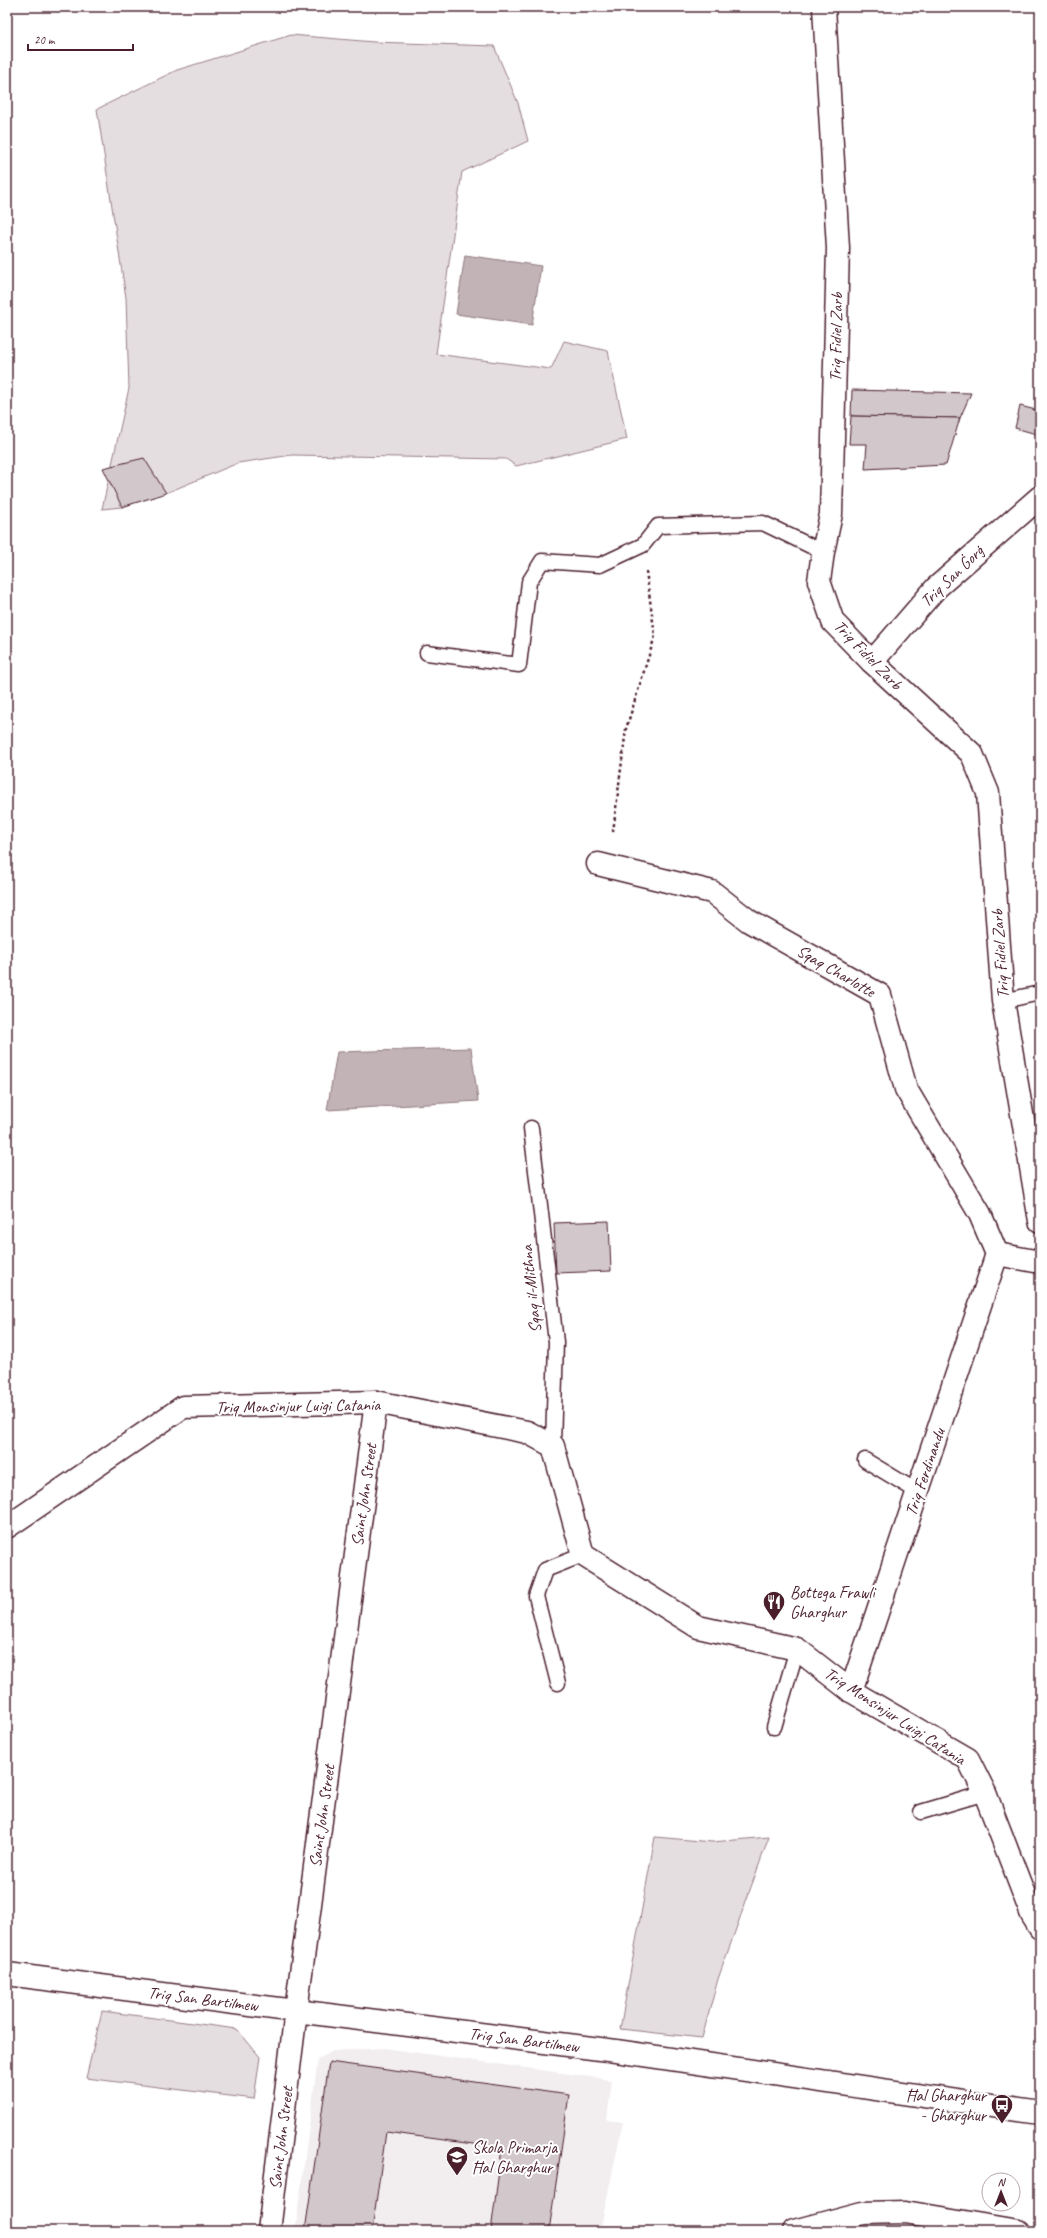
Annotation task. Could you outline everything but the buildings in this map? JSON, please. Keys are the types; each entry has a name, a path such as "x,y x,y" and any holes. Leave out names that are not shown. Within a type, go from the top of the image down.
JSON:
{"street":[{"name":"Triq Fidiel Zarb","path":"824,7 838,248 831,514 819,580 833,622 872,662 972,754 988,793 1003,1001 1040,1221"},
{"name":"Triq San Ġorġ","path":"872,662 936,588 1040,496"},
{"name":"Sqaq Charlotte","path":"598,864 712,892 749,921 880,995 906,1088 980,1214 997,1254"},
{"path":"997,1254 1040,1262"},
{"name":"Triq Ferdinandu","path":"851,1691 997,1254"},
{"name":"Triq Monsinjur Luigi Catania","path":"7,1527 183,1408 376,1402 527,1432 553,1446"},
{"name":"Saint John Street","path":"269,2231 296,2012 376,1402"},
{"path":"553,1446 583,1555"},
{"name":"Triq Monsinjur Luigi Catania","path":"583,1555 698,1627 796,1649 851,1691 968,1759 985,1793 1032,1916 1040,1928"},
{"name":"Triq San Bartilmew","path":"7,1974 296,2012 616,2051 1040,2113"},
{"path":"794,2231 862,2213 905,2212 1020,2231"}],"lane":[{"path":"427,653 519,665 528,582 542,561 600,565 643,545 658,526 763,523 823,552"},
{"path":"1003,1001 1040,993"},
{"name":"Sqaq il-Mitħna","path":"531,1128 556,1342 553,1446"},
{"path":"865,1460 918,1492"},
{"path":"558,1683 536,1596 545,1570 583,1555"},
{"path":"774,1727 796,1649"},
{"path":"921,1812 985,1793"}],"path":[{"path":"613,832 626,729 655,636 643,545"}],"shaded area":[{"path":"291,35 374,42 494,46 518,103 528,141 462,172 436,354 551,369 564,341 608,351 627,439 516,466 506,459 292,455 238,463 166,493 122,507 102,509 129,388 126,298 97,109 177,70"},
{"path":"465,255 541,266 532,325 456,314"},
{"path":"471,1048 478,1101 327,1110 337,1052"},
{"path":"655,1837 712,1842 769,1837 718,1979 702,2038 620,2029"},
{"path":"102,2011 237,2029 260,2057 254,2099 86,2078"},
{"name":"Skola Primarja Ħal Għargħur","path":"384,2048 612,2080 607,2120 623,2122 600,2231 295,2231 318,2059 333,2051"}],"place":[{"name":"Bottega Frawli Gharghur","path":"774,1622"},
{"name":"Ħal Għargħur - Għargħur","path":"1002,2124"},
{"name":"Skola Primarja Ħal Għargħur","path":"457,2176"}]}
